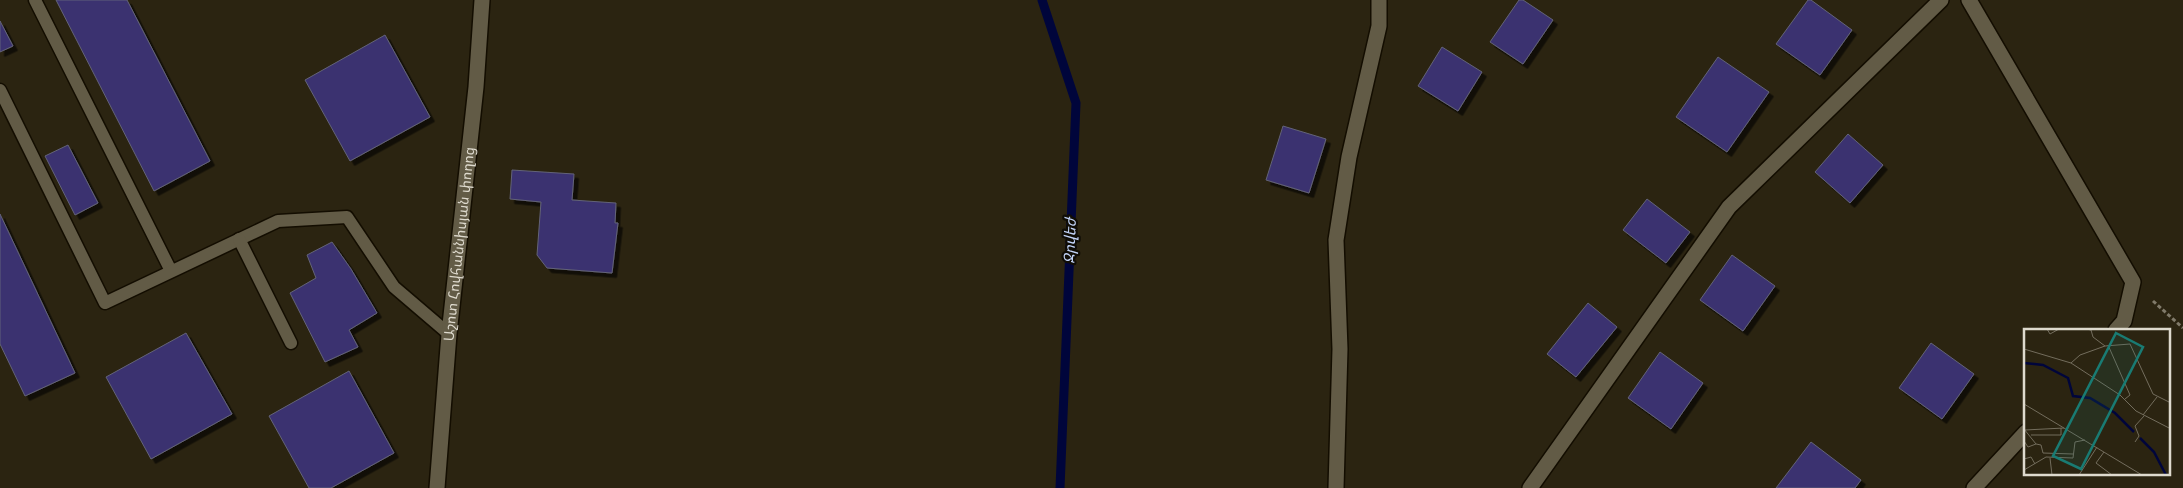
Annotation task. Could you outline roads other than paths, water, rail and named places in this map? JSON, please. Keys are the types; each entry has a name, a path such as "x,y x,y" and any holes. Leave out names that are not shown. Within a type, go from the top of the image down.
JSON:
{"street":[{"name":"Աշոտ Հովհաննիսյան փողոց","path":"437,488 449,334 476,87 482,0"},
{"path":"1336,488 1340,349 1336,240 1349,157 1379,26 1379,0"},
{"path":"1530,488 1729,207 1941,0"},
{"path":"1969,0 2132,282 2124,321 2117,329"},
{"path":"1974,488 2024,434"}],"lane":[{"path":"35,0 171,271"},
{"path":"0,90 105,303 278,221 347,217 394,287 449,334"},
{"path":"239,239 291,343"}],"waterway":[{"name":"Ջրվեժ","path":"1042,0 1076,103 1060,488"}]}
